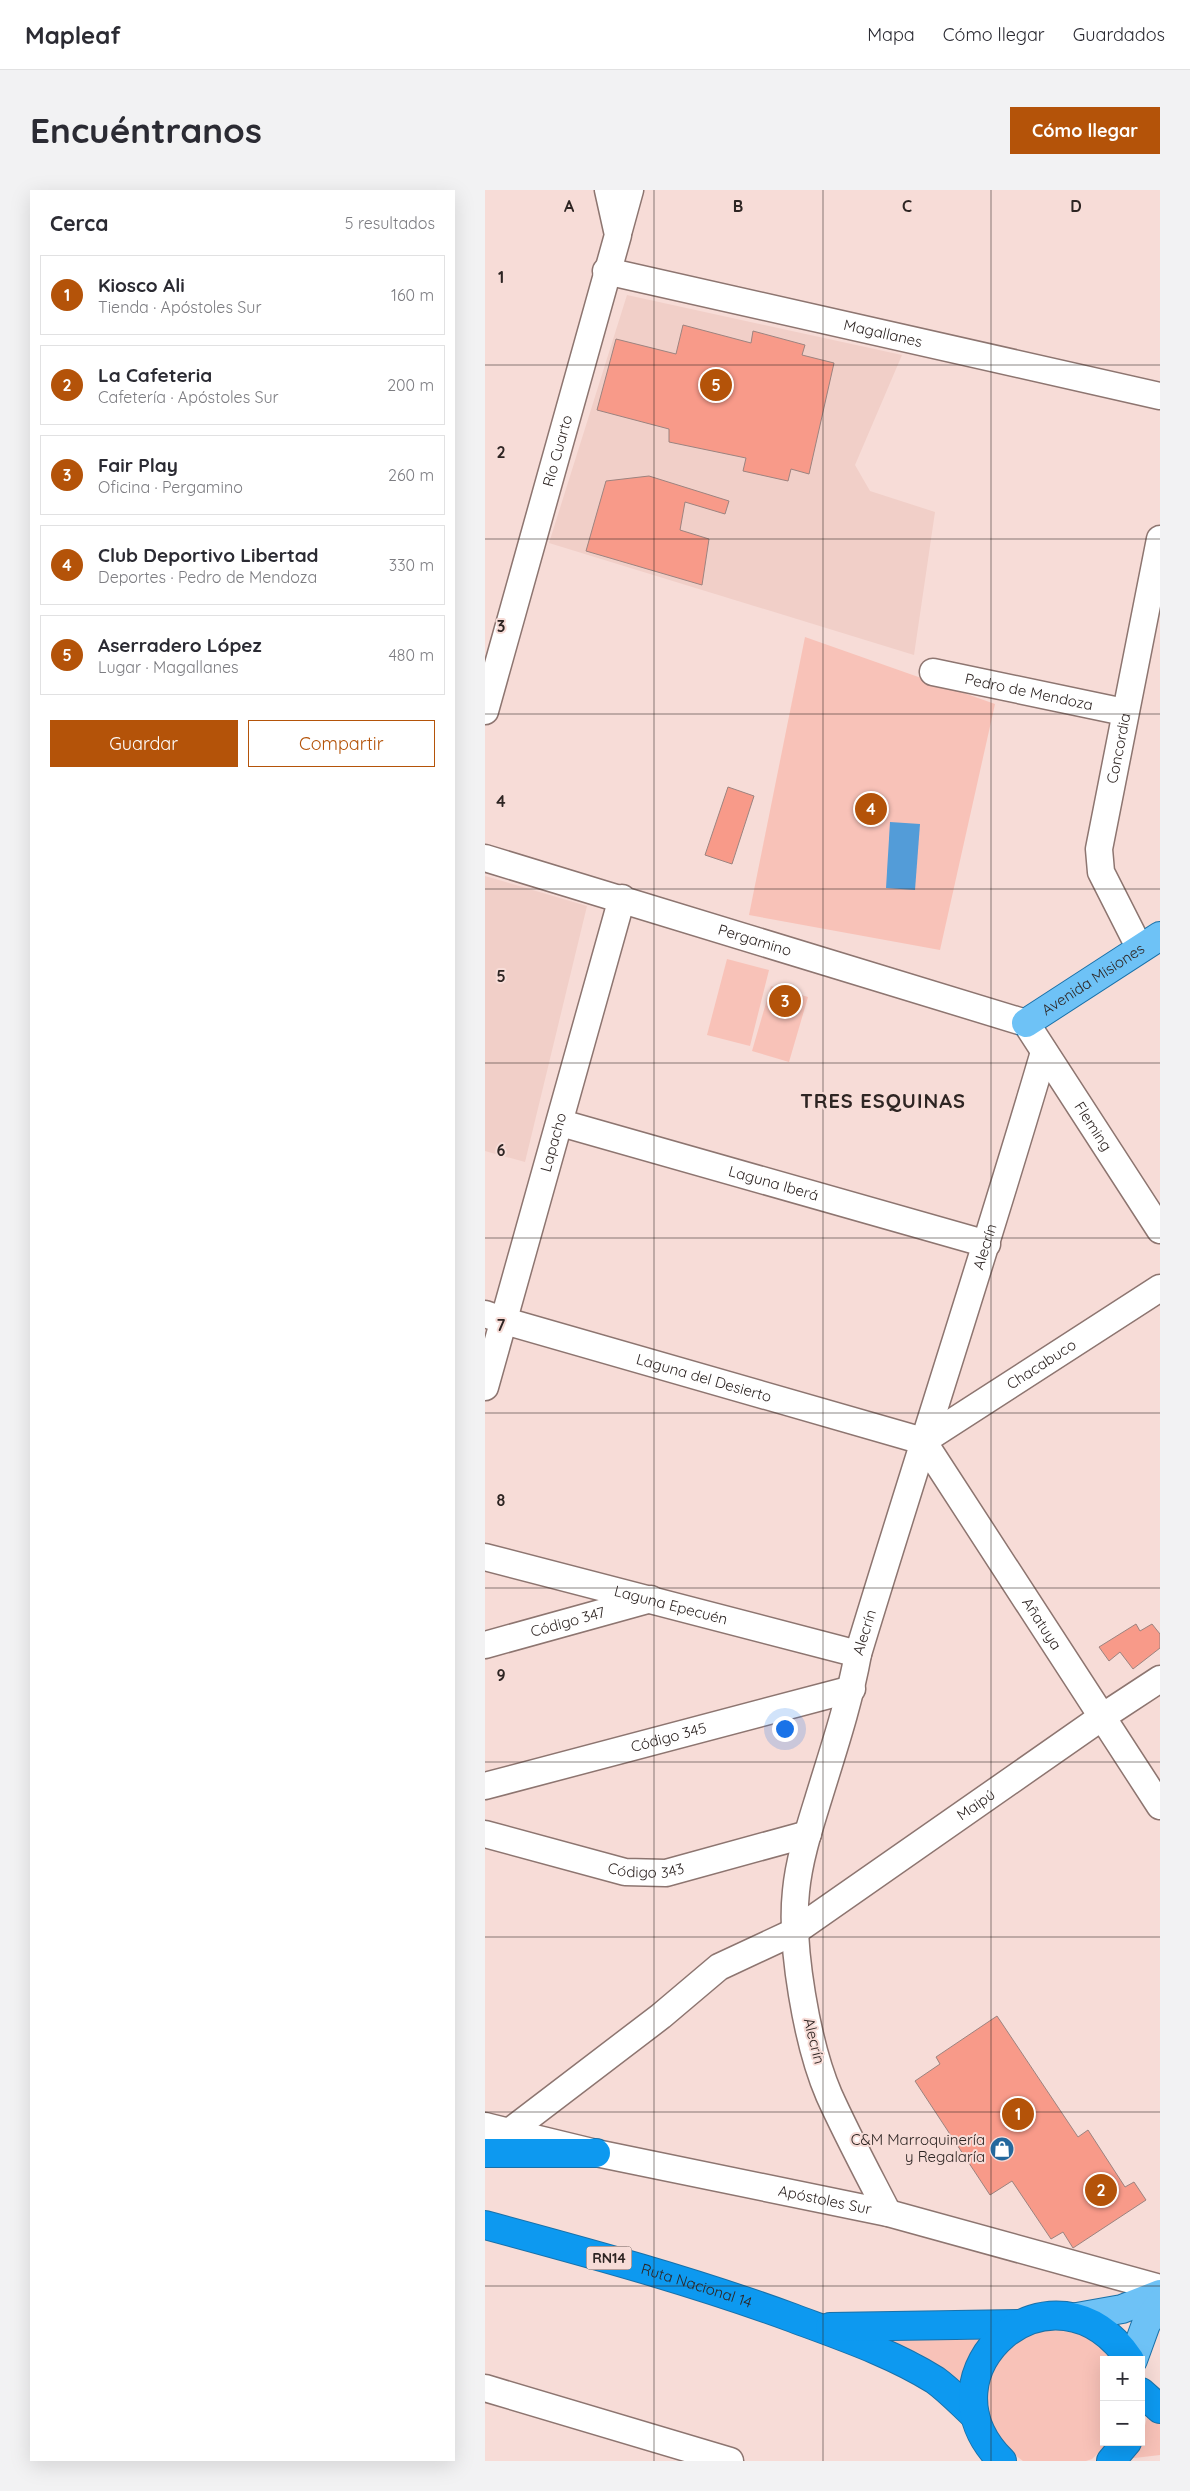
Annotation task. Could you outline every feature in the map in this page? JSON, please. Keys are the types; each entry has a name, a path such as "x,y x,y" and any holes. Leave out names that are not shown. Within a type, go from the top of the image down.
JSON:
{"highway":[{"path":"485,2153 596,2153"},
{"name":"Ruta Nacional 14","path":"485,2225 641,2267 732,2296 819,2328 905,2363 937,2382 975,2416"},
{"name":"Ruta Nacional 14","path":"819,2328 1019,2324 1047,2316 1077,2318 1099,2327 1118,2342 1128,2356"},
{"name":"Ruta Nacional 14","path":"994,2457 981,2433 975,2416 974,2388 981,2362 997,2340 1019,2324"},
{"path":"1145,2396 1160,2409"},
{"path":"1111,2461 1124,2446"}],"main road":[{"name":"Avenida Misiones","path":"1026,1023 1150,942"},
{"path":"1077,2318 1122,2309 1160,2294"},
{"path":"1133,2356 1146,2324 1160,2303"}],"street":[{"name":"Río Cuarto","path":"485,711 617,234 608,190"},
{"path":"617,234 630,190"},
{"name":"Magallanes","path":"606,271 1160,396"},
{"name":"Concordia","path":"1150,942 1101,872 1099,849 1124,712 1160,539"},
{"name":"Pedro de Mendoza","path":"933,672 1124,712"},
{"name":"Pergamino","path":"485,858 1026,1023"},
{"name":"Lapacho","path":"485,1387 495,1318 561,1122 621,898"},
{"name":"Fleming","path":"1026,1023 1160,1230"},
{"name":"Alecrín","path":"888,2213 829,2093 807,2016 794,1932 796,1890 808,1834 852,1690 858,1654 923,1440 987,1244 1044,1052"},
{"name":"Laguna Iberá","path":"561,1122 987,1244"},
{"name":"Chacabuco","path":"923,1440 1160,1288"},
{"name":"Laguna del Desierto","path":"495,1318 923,1440"},
{"name":"Añatuya","path":"923,1440 1160,1806"},
{"name":"Laguna Epecuén","path":"485,1557 651,1598 858,1654"},
{"name":"Código 347","path":"485,1645 651,1598"},
{"name":"Maipú","path":"497,2129 661,2016 719,1967 794,1932 1102,1717 1160,1679"},
{"name":"Código 345","path":"485,1786 852,1690"},
{"name":"Código 343","path":"485,1834 625,1872 666,1873 808,1834"},
{"name":"Apóstoles Sur","path":"497,2129 596,2153 888,2213 1160,2288"},
{"path":"485,2388 730,2461"}],"shaded area":[{"path":"627,295 902,355 855,465 870,491 935,512 914,655 549,543"},
{"path":"805,637 995,704 940,950 749,915"},
{"path":"485,876 587,906 525,1162 485,1151"},
{"path":"727,959 769,970 750,1046 707,1035"},
{"path":"771,986 808,997 789,1062 752,1051"},
{"path":"1047,2330 1076,2334 1090,2340 1108,2356 1100,2356 1100,2446 1106,2446 1092,2459 1086,2461 1023,2461 1003,2446 991,2428 986,2385 994,2365 1007,2347 1026,2335"},
{"path":"989,2331 970,2358 964,2372 961,2389 919,2353 894,2343 861,2335"},
{"path":"1149,2409 1160,2423 1160,2455 1126,2459 1135,2446 1145,2446 1145,2426"}],"water":[{"path":"890,822 920,824 915,890 886,888"}],"building":[{"path":"683,325 751,343 753,331 805,345 802,355 834,363 809,474 791,469 788,481 743,471 746,458 669,442 669,429 597,410 616,339 676,354"},
{"path":"649,476 729,501 725,514 685,502 680,530 709,539 702,585 586,551 606,481"},
{"path":"728,787 754,796 732,864 705,855"},
{"path":"1136,1624 1140,1631 1152,1624 1160,1634 1160,1648 1133,1669 1120,1652 1109,1661 1099,1647"},
{"path":"997,2016 1078,2137 1088,2130 1125,2187 1134,2182 1146,2200 1073,2248 1063,2232 1051,2239 1012,2181 990,2195 915,2081 940,2064 936,2057"}],"place":[{"name":"Aserradero López","path":"716,385"},
{"name":"Club Deportivo Libertad","path":"871,809"},
{"name":"Fair Play","path":"785,1001"},
{"name":"Kiosco Ali","path":"1018,2114"},
{"name":"C&M Marroquinería y Regalaría","path":"1002,2149"},
{"name":"La Cafeteria","path":"1101,2190"}],"district":[{"name":"TRES ESQUINAS","path":"883,1101"}]}
